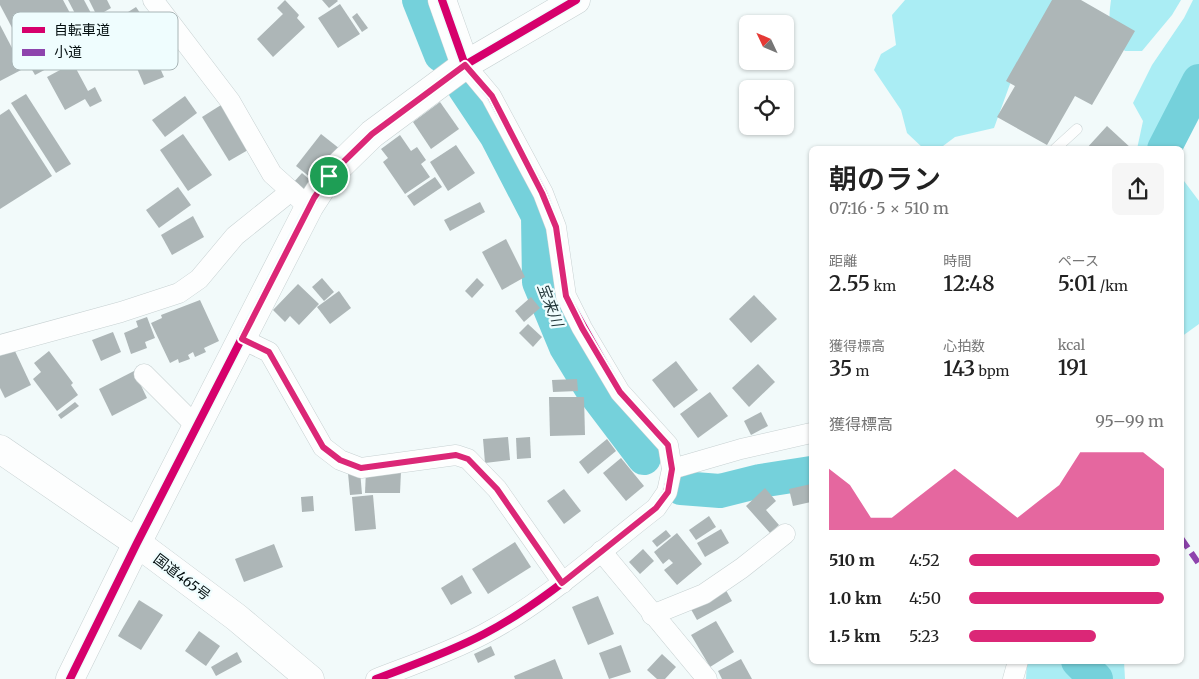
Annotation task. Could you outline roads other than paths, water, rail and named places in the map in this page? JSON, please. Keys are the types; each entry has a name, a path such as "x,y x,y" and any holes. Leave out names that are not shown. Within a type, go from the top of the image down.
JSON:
{"main road":[{"path":"442,0 465,65"},
{"path":"70,679 137,543 242,339 300,199 329,176 372,134 465,65 576,0"},
{"name":"国道465号","path":"0,448 137,543 236,617 310,679"}],"street":[{"path":"153,0 162,12"},
{"path":"0,345 121,312 179,293 199,279 235,236 300,199 272,174 230,101 178,33"},
{"path":"376,679 455,649 486,633 562,583 656,508 668,492 672,469 668,445 620,392 566,296 556,227 542,193 492,96 465,65"},
{"path":"242,339 269,352 323,447 340,460 361,468 456,455 468,459 497,489 562,583"},
{"path":"144,374 197,426"},
{"path":"672,469 741,449 809,433"},
{"path":"652,615 704,594 742,568 785,534"},
{"path":"601,551 652,615 708,679"},
{"path":"1013,679 1017,664"}],"lane":[{"path":"1058,146 1076,129"}],"waterway":[{"name":"宝来川","path":"419,0 441,55"},
{"path":"1166,146 1199,81"},
{"name":"宝来川","path":"464,87 496,135 538,216 539,282 566,347 591,388 644,458"},
{"name":"宝来川","path":"681,488 720,491 760,481 809,473"},
{"path":"1081,664 1096,679"}]}
